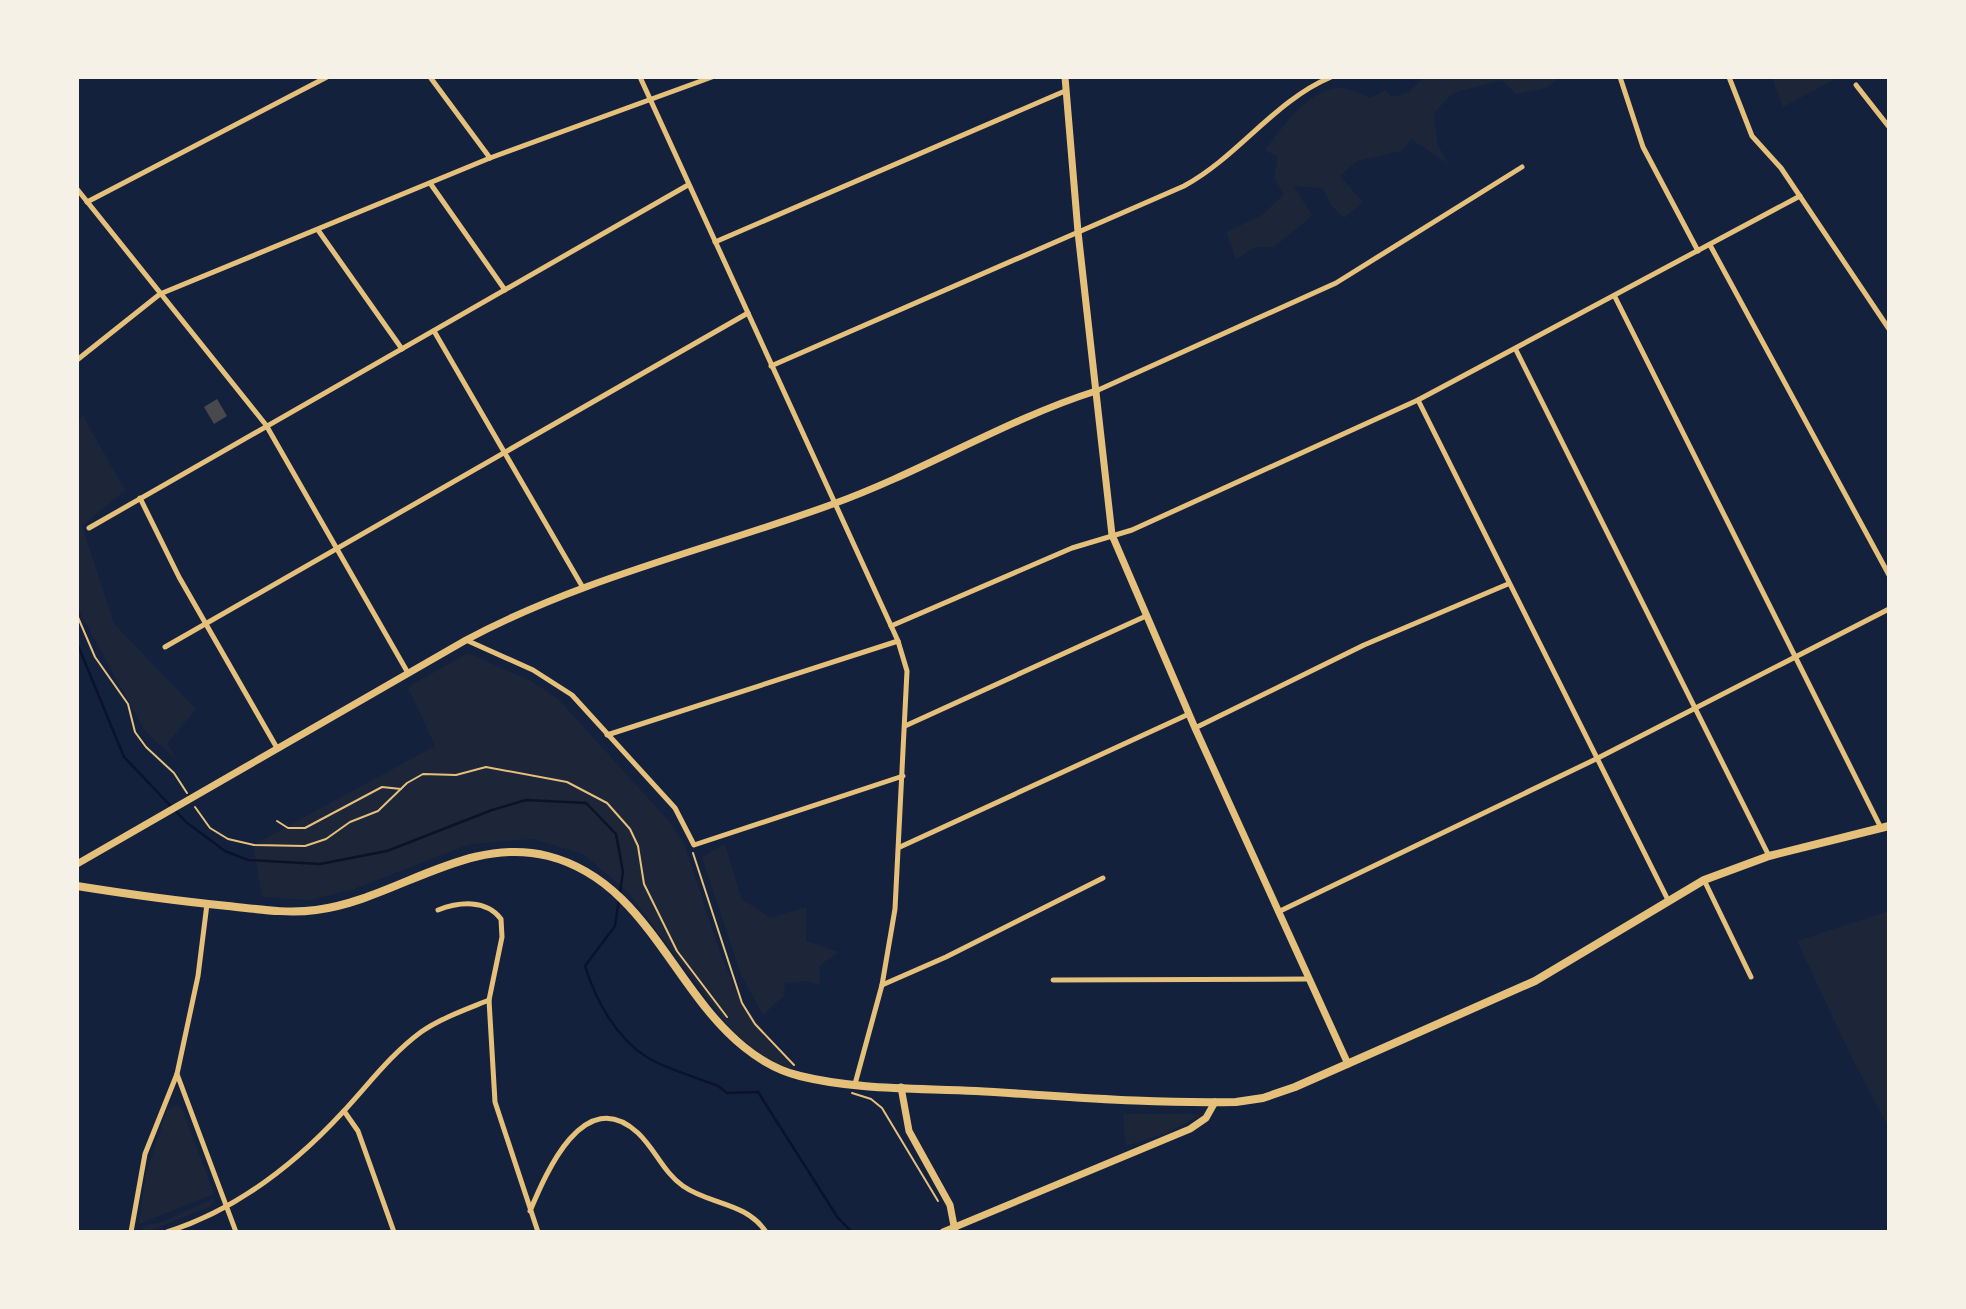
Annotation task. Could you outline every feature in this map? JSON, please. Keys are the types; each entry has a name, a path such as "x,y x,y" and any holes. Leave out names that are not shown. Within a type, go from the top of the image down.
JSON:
{"main road":[{"path":"77,886 207,904 290,912 315,911 362,898 470,858 507,852 562,860 598,878 627,903 714,1015 742,1046 758,1058 796,1075 855,1084 901,1087 1215,1102 1263,1098 1348,1064 1535,981 1704,880 1769,856 1885,827"}],"street":[{"path":"87,202 327,77"},
{"path":"430,77 490,158"},
{"path":"640,77 898,641 907,671 900,847 894,922 881,985 855,1084"},
{"path":"77,360 160,294 490,158 712,77"},
{"path":"1065,77 1078,232 1112,535 1195,728 1348,1064"},
{"path":"771,366 1202,176 1237,150 1293,98 1331,77"},
{"path":"1620,77 1643,147 1698,251"},
{"path":"1729,77 1745,124 1800,196 1886,320 1889,329"},
{"path":"1856,85 1889,127"},
{"path":"716,242 1065,91"},
{"path":"77,864 466,640 529,608 582,586 835,504 1096,391 1336,283 1522,167"},
{"path":"430,183 505,289"},
{"path":"89,528 688,185"},
{"path":"77,189 266,425 408,673"},
{"path":"891,626 1072,548 1149,523 1283,459 1418,400 1800,196"},
{"path":"318,230 402,349"},
{"path":"1710,245 1889,575"},
{"path":"1615,297 1795,657 1885,827"},
{"path":"165,647 748,313"},
{"path":"434,331 582,586"},
{"path":"1516,350 1769,856"},
{"path":"1418,400 1668,900"},
{"path":"141,499 206,624 277,748"},
{"path":"1195,728 1364,645 1508,584"},
{"path":"1278,912 1596,759 1889,609"},
{"path":"905,726 1146,616"},
{"path":"466,640 554,681 572,695 676,808 694,845 903,776"},
{"path":"607,735 898,641"},
{"path":"900,847 1189,714"},
{"path":"881,985 946,957 1103,878"},
{"path":"1704,880 1751,977"},
{"path":"131,1232 145,1154 177,1074 198,976 207,904"},
{"path":"438,910 456,904 476,905 491,909 501,919 502,937 489,1000 495,1102 538,1232"},
{"path":"1053,980 1309,979"},
{"path":"167,1232 257,1190 298,1157 344,1111 372,1076 423,1031 489,1000"},
{"path":"177,1074 236,1232"},
{"path":"901,1087 909,1131 950,1205 955,1229"},
{"path":"943,1232 1190,1129 1206,1118 1215,1102"},
{"path":"344,1111 358,1131 394,1232"},
{"path":"530,1211 563,1146 582,1126 604,1119 630,1127 639,1134 677,1182 747,1212 766,1232"}],"path":[{"path":"77,615 95,657 128,705 135,732 146,747 174,773 187,793"},
{"path":"193,804 210,828 228,839 254,845 305,846 326,839 350,822 378,811 423,774 456,775 486,767 567,782 607,803 635,838 644,884 677,951 728,1019"},
{"path":"277,821 288,828 305,828 382,788 402,789"},
{"path":"694,845 694,856 722,950 742,1003 755,1024 794,1066 783,1063"},
{"path":"852,1093 872,1099 882,1108 943,1210"}],"shaded area":[{"path":"1424,77 1560,77 1547,88 1516,94 1502,80 1453,93 1434,113 1437,143 1448,164 1411,139 1402,151 1357,161 1340,176 1363,203 1344,218 1331,205 1323,188 1294,186 1312,216 1274,247 1255,247 1236,259 1226,232 1262,215 1284,194 1274,178 1278,157 1265,150 1306,102 1327,90 1339,88 1371,98 1385,90 1392,97 1409,92"},
{"path":"1772,77 1839,77 1783,107"},
{"path":"83,416 125,490 82,526 114,624 196,709 167,743 176,759 145,731 77,607 77,424"},
{"path":"468,653 533,682 559,700 667,819 684,843 721,955 741,1002 791,1064 790,1070 760,1054 731,1030 629,893 583,854 534,839 470,844 354,889 309,900 262,897 253,845 435,746 408,687"},
{"path":"725,844 741,898 770,918 806,907 806,941 838,952 819,966 820,985 805,981 785,983 784,996 763,1015 742,977 702,857"},
{"path":"1889,911 1889,1128 1853,1060 1797,941"},
{"path":"177,1105 182,1109 214,1194 139,1224 146,1174 167,1110"},
{"path":"1123,1114 1200,1115 1167,1133 1126,1146"},
{"path":"215,1198 211,1206 147,1232 140,1227 162,1222"}],"building":[{"path":"217,399 227,416 214,424 204,407"}],"waterway":[{"path":"77,643 124,757 186,822 225,851 248,860 320,864 387,851 492,810 526,800 586,803 616,834 623,872 615,926 585,966 609,1018 626,1040 656,1062 718,1086 727,1093 758,1092 838,1218 852,1232"}]}
